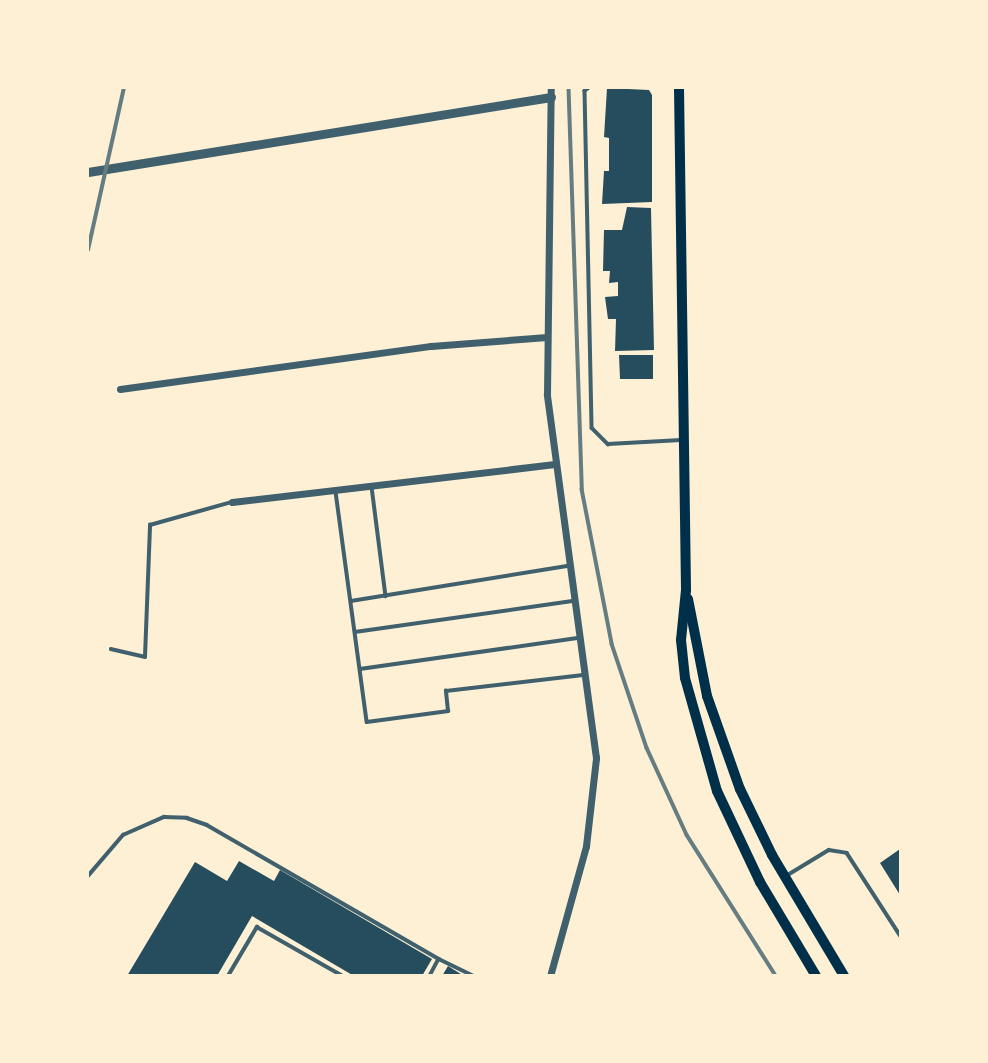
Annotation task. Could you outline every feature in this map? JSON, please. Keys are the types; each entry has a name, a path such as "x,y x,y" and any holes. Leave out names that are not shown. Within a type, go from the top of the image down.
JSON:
{"main road":[{"path":"679,88 681,440 686,590 681,640 690,703 705,756 733,826 816,975"},
{"path":"686,590 709,701 740,789 784,877 844,975"},
{"path":"690,703 709,701"}],"street":[{"path":"88,172 551,92 547,337 555,464 595,740 593,809 550,975"},
{"path":"120,389 431,346 547,337"},
{"path":"232,502 555,464"}],"lane":[{"path":"586,89 592,428 608,444 681,440"},
{"path":"372,485 386,596"},
{"path":"336,489 367,722 448,711 446,691 585,676"},
{"path":"111,649 145,657 150,525 232,502"},
{"path":"351,601 570,566"},
{"path":"355,632 574,601"},
{"path":"360,669 579,638"},
{"path":"88,876 123,835 164,817 187,818 231,838 439,959 474,975"},
{"path":"784,877 829,850 847,853 901,935"},
{"path":"228,975 257,927 343,975"},
{"path":"430,975 439,959"}],"building":[{"path":"607,88 649,90 652,95 652,202 602,204 604,171 609,171 609,138 604,137"},
{"path":"627,207 651,208 654,350 615,351 616,319 608,319 605,297 618,296 618,282 609,283 610,271 603,271 604,230 622,230"},
{"path":"619,355 653,355 653,379 620,379"},
{"path":"900,849 900,895 880,863"},
{"path":"239,861 274,881 280,870 432,959 422,976 354,976 252,916 217,976 127,976 195,862 227,881"},
{"path":"448,966 464,976 442,976"}],"railway":[{"path":"88,250 124,88"},
{"path":"569,88 582,489 612,644 647,748 687,835 776,976"}]}
